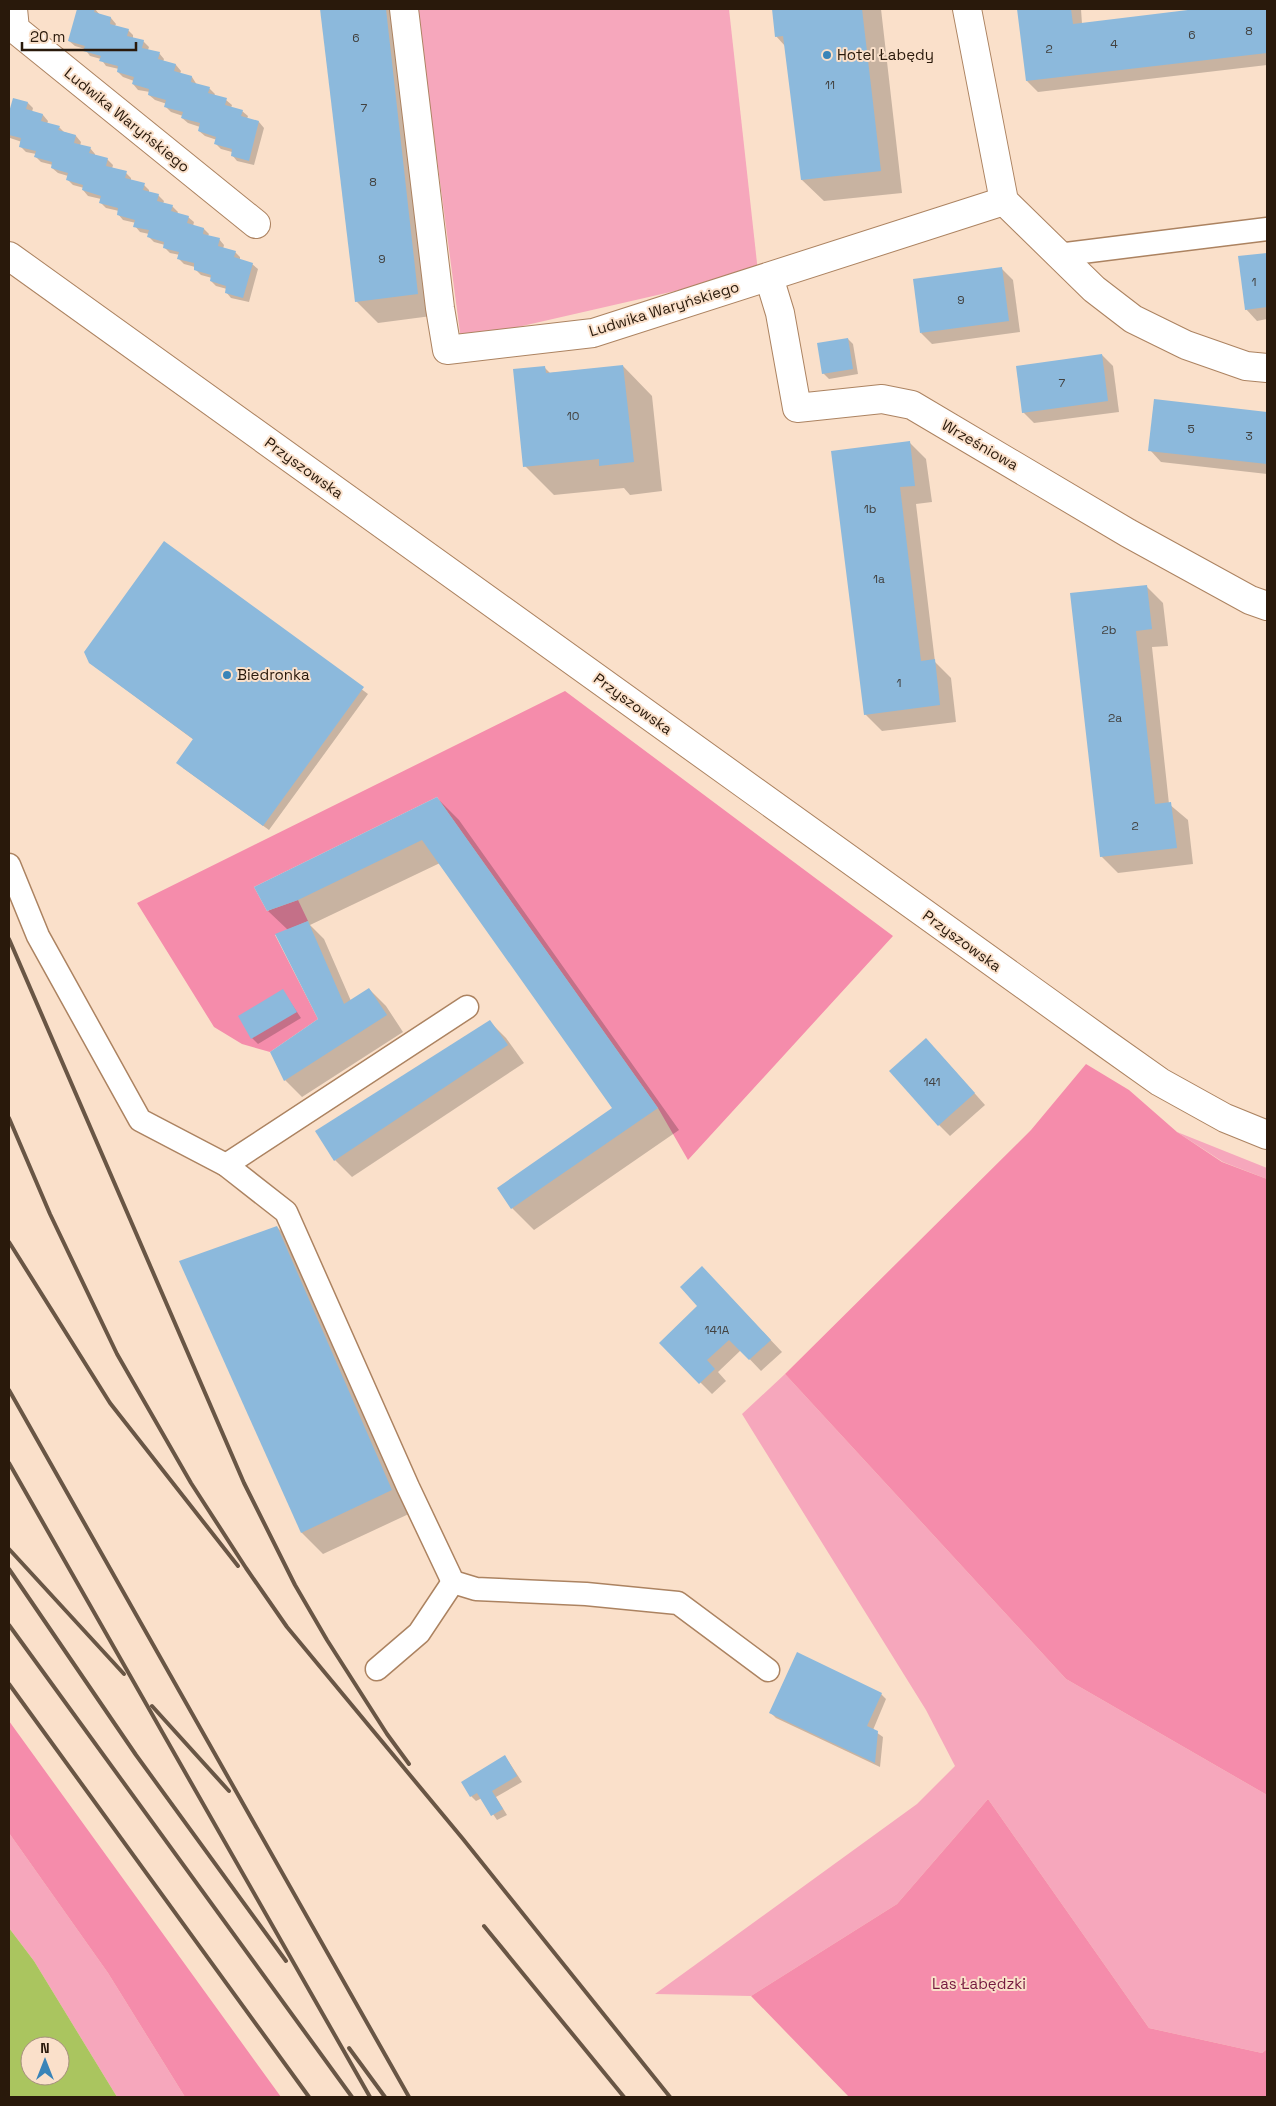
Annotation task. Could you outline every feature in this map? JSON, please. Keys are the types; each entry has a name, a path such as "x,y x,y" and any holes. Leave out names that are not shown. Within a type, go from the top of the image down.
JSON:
{"street":[{"name":"Ludwika Waryńskiego","path":"13,9 14,29 256,224"},
{"name":"Ludwika Waryńskiego","path":"404,9 440,308 447,350 593,333 1004,201"},
{"path":"967,9 1004,201 1094,290 1133,319 1186,345 1246,366 1267,368"},
{"name":"Przyszowska","path":"9,256 1160,1082 1225,1118 1267,1136"},
{"name":"Wrześniowa","path":"769,277 780,313 797,408 882,399 912,405 1128,532 1250,600 1267,606"}],"lane":[{"path":"1058,254 1267,229"},
{"path":"9,865 38,936 140,1120 226,1165 286,1212 408,1487 453,1582 476,1589 586,1594 678,1603 768,1670"},
{"path":"226,1165 467,1007"},
{"path":"377,1669 419,1633 453,1582"}],"shaded area":[{"path":"417,9 729,9 758,272 461,340"},
{"path":"1177,1132 1267,1168 1267,1179 1223,1162"},
{"path":"785,1374 1066,1679 1267,1795 1267,2049 1262,2053 1149,2028 988,1799 897,1904 751,1996 655,1994 917,1804 955,1766 926,1710 742,1414"},
{"path":"9,1833 108,1973 185,2097 117,2097 34,1961 9,1928"},
{"path":"9,1928 34,1961 117,2097 9,2097"}],"green space":[{"path":"565,691 893,936 688,1160 658,1108 437,797 254,887 267,911 298,900 308,921 275,935 318,1019 270,1052 242,1044 214,1027 137,903"},
{"path":"1086,1064 1129,1090 1177,1132 1222,1162 1267,1179 1267,1795 1066,1679 785,1374 1031,1130"},
{"path":"9,1721 281,2097 185,2097 108,1973 9,1833"},
{"name":"Las Łabędzki","path":"988,1799 1149,2028 1262,2053 1267,2049 1267,2097 849,2097 751,1996 897,1904"}],"building":[{"path":"77,9 95,9 94,12 111,17 110,24 129,29 127,36 144,40 142,48 160,52 158,59 176,64 174,71 192,76 191,82 210,87 208,93 227,98 225,105 243,110 241,116 259,121 249,161 231,156 232,149 214,144 216,137 198,131 200,123 181,118 183,112 164,107 166,100 148,95 149,89 132,84 134,77 117,72 118,66 99,61 101,56 83,51 85,46 68,41"},
{"path":"320,9 386,9 418,294 355,302"},
{"path":"772,9 862,9 881,171 801,180 783,36 775,37"},
{"path":"1017,9 1071,9 1073,24 1196,9 1267,9 1267,53 1026,81"},
{"path":"13,98 28,102 26,109 43,114 41,121 60,126 58,130 76,135 74,143 91,147 89,153 108,158 106,166 127,171 125,178 145,183 143,190 159,194 157,201 173,205 171,211 189,216 187,223 204,228 203,234 220,238 218,246 236,251 234,257 253,263 243,298 225,293 226,286 210,281 211,275 194,270 194,263 177,259 179,252 163,248 164,242 147,237 149,230 133,227 135,220 117,215 118,208 99,203 101,196 82,190 83,185 66,180 68,173 51,168 52,162 34,157 36,151 19,147 21,138 9,135 9,112"},
{"path":"1267,253 1267,307 1245,310 1238,256"},
{"path":"1002,267 1009,321 920,333 913,279"},
{"path":"848,338 853,369 822,374 817,343"},
{"path":"1102,354 1108,401 1022,413 1016,366"},
{"path":"623,365 634,462 599,466 599,459 523,467 513,369 545,366 546,373"},
{"path":"1154,399 1267,412 1267,464 1148,451"},
{"path":"910,441 915,486 900,487 921,661 935,659 940,705 864,715 831,451"},
{"name":"Biedronka","path":"164,541 364,687 263,826 176,763 193,739 89,663 84,652"},
{"path":"1147,585 1152,629 1136,631 1155,804 1171,802 1177,848 1100,857 1070,593"},
{"path":"437,797 658,1108 511,1209 497,1188 612,1108 422,840 298,900 267,911 254,887"},
{"path":"308,921 344,1004 369,988 387,1015 284,1081 270,1052 318,1019 275,934"},
{"path":"283,989 297,1012 251,1039 238,1016"},
{"path":"490,1020 508,1045 334,1161 315,1131"},
{"path":"926,1038 975,1093 938,1126 889,1071"},
{"path":"277,1226 392,1490 301,1533 179,1261"},
{"path":"702,1266 771,1340 749,1360 729,1340 707,1360 715,1369 699,1384 659,1343 697,1306 680,1287"},
{"path":"797,1652 882,1693 867,1726 878,1731 875,1763 769,1713"},
{"path":"505,1755 517,1776 492,1791 503,1809 491,1816 477,1793 470,1797 461,1782"}],"railway":[{"path":"9,939 244,1483 295,1585 327,1640 387,1734 409,1764"},
{"path":"9,1118 50,1214 117,1354 191,1483 246,1568 287,1627 463,1839 670,2097"},
{"path":"9,1242 110,1403 238,1566"},
{"path":"9,1390 409,2097"},
{"path":"9,1463 370,2097"},
{"path":"9,1549 124,1674"},
{"path":"9,1569 136,1755 286,1961"},
{"path":"9,1625 352,2097"},
{"path":"9,1684 309,2097"},
{"path":"152,1706 229,1791"},
{"path":"484,1926 624,2097"},
{"path":"349,2048 385,2097"}],"place":[{"name":"Hotel Łabędy","path":"827,55"},
{"name":"Biedronka","path":"227,675"}]}
